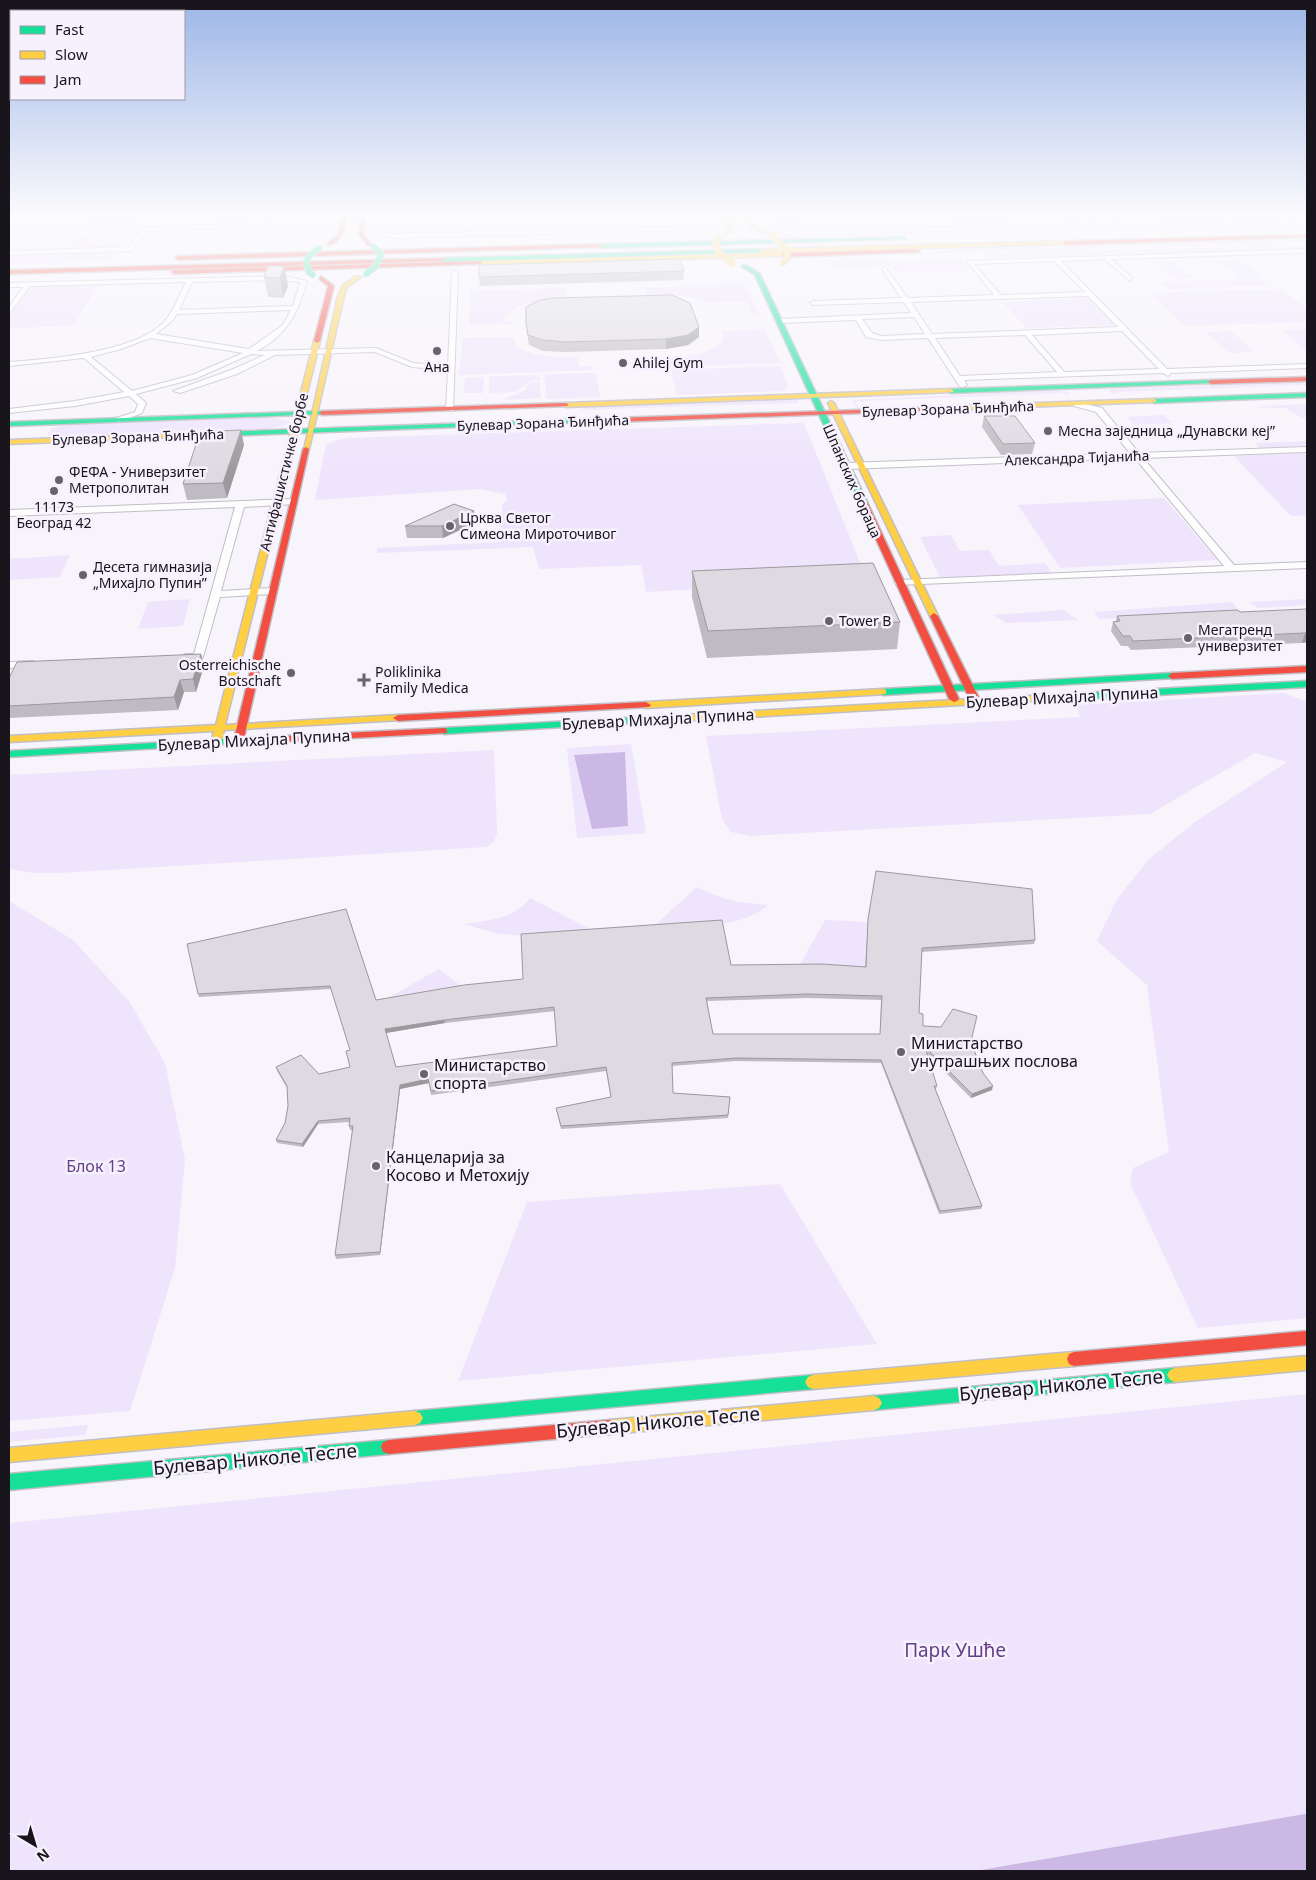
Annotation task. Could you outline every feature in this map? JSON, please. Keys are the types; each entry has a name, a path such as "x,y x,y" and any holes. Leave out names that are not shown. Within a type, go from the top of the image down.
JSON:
{"main road":[{"name":"Антифашистичке борбе","path":"216,742 328,300"},
{"name":"Антифашистичке борбе","path":"238,741 342,300"},
{"name":"Шпанских бораца","path":"769,300 956,703"},
{"path":"787,309 795,326"},
{"name":"Булевар Зорана Ђинђића","path":"10,424 119,420 143,416 298,414 1307,379"},
{"name":"Шпанских бораца","path":"821,382 976,701"},
{"path":"1102,386 1095,388 1092,394 1112,403"},
{"path":"1061,388 1079,394 1082,400 1077,404"},
{"name":"Булевар Зорана Ђинђића","path":"9,441 543,424 1307,396"},
{"path":"582,404 572,414 574,417 590,422"},
{"path":"543,424 552,421 558,414 553,409 544,406"},
{"path":"47,440 38,438 35,433 44,427 59,422"},
{"path":"9,441 23,433 21,427 10,424"},
{"path":"897,692 917,683 925,676 933,664 934,656"},
{"path":"954,656 977,673 1016,685"},
{"name":"Булевар Михајла Пупина","path":"9,739 241,728 1307,669"},
{"name":"Булевар Михајла Пупина","path":"9,754 1307,684"},
{"path":"593,708 595,722"},
{"name":"Булевар Николе Тесле","path":"9,1455 1307,1338"},
{"name":"Булевар Николе Тесле","path":"9,1482 1307,1363"}],"street":[{"path":"9,312 17,300"},
{"path":"9,364 44,362 86,356 148,335 166,325 180,300"},
{"path":"9,411 76,404 130,393 203,373 249,352 282,330 289,322 297,300"},
{"path":"450,409 454,300"},
{"name":"Булевар Зорана Ђинђића","path":"905,300 960,381 982,390"},
{"path":"813,303 913,300"},
{"path":"1097,300 1172,378"},
{"path":"174,312 294,308"},
{"path":"779,321 795,326 858,318 915,315"},
{"path":"858,318 872,337 1126,329"},
{"path":"1027,333 1062,374"},
{"path":"148,335 249,352 376,350 412,365 451,368"},
{"path":"140,400 216,379 274,353"},
{"path":"86,356 140,400 143,406 143,416"},
{"name":"Булевар Зорана Ђинђића","path":"951,391 960,381 1062,374 1307,366"},
{"name":"Булевар Зорана Ђинђића","path":"1159,384 1172,378 1194,383"},
{"name":"Булевар Зорана Ђинђића","path":"1077,404 1099,410 1112,403"},
{"path":"1099,410 1231,568"},
{"name":"Александра Тијанића","path":"846,466 1307,449"},
{"path":"9,513 293,502"},
{"path":"172,658 198,657 240,504"},
{"path":"900,583 1307,565"},
{"path":"216,594 272,592"},
{"path":"9,666 46,664"}],"green space":[{"path":"20,300 89,300 73,326 9,328 9,317"},
{"path":"470,300 568,301 535,302 518,307 506,317 505,321 511,321 512,324 469,325"},
{"path":"696,300 752,300 760,315 752,315 746,301 708,303"},
{"path":"1093,300 1115,325 1027,328 1002,302"},
{"path":"1157,300 1295,300 1307,309 1307,322 1184,326"},
{"path":"765,329 780,363 671,367 669,358 698,354 718,345 723,340 722,331"},
{"path":"1305,329 1307,331 1307,351 1281,330"},
{"path":"1231,331 1256,352 1229,353 1206,332"},
{"path":"513,337 517,347 531,353 546,356 577,357 579,366 591,366 592,370 459,375 463,338"},
{"path":"781,366 788,387 782,391 677,395 671,370"},
{"path":"596,373 600,397 547,399 544,374"},
{"path":"540,375 540,380 528,382 515,392 489,393 489,376"},
{"path":"484,377 483,393 464,393 465,378"},
{"path":"532,382 540,382 541,398 502,400 527,390 526,386"},
{"path":"1307,382 1307,385 1117,392 1118,394 1112,394 1109,389"},
{"path":"1060,390 1070,393 1068,395 1063,393 864,401 864,403 857,401 856,403 859,408 865,406 866,408 952,405 952,403 957,405 857,411 852,400"},
{"path":"797,400 799,403 579,410 587,407"},
{"path":"1307,404 1307,417 1302,418 1285,408 1262,408 1260,406"},
{"path":"1164,415 1172,423 1134,425 1126,417"},
{"path":"268,417 289,421 289,424 267,429 52,438 47,434 52,428 69,424"},
{"path":"544,418 544,419 512,420"},
{"path":"512,420 330,429 334,426"},
{"path":"804,423 867,580 646,592 641,565 539,569 533,547 377,553 377,548 501,542 502,505 507,499 505,494 480,489 315,500 326,444 344,438"},
{"path":"1307,441 1307,446 1260,448 1255,443"},
{"path":"1307,453 1307,515 1291,516 1234,456"},
{"path":"1164,498 1217,560 1060,568 1018,505"},
{"path":"951,535 960,551 989,550 999,566 1045,563 1052,574 941,579 920,537"},
{"path":"70,555 60,577 9,580 9,559"},
{"path":"190,599 183,626 138,629 148,602"},
{"path":"1307,599 1307,605 1258,608 1250,602"},
{"path":"1233,602 1237,610 1100,619 1094,612"},
{"path":"1064,610 1078,620 1006,623 993,615"},
{"path":"1284,693 1307,702 1307,1318 1198,1328 1130,1183 1133,1168 1169,1152 1147,985 1097,941 1117,899 1149,859 1195,822 1287,762 1255,753 1150,814 750,836 731,832 722,819 706,736 1080,717 1076,705"},
{"path":"631,744 646,833 577,838 567,748"},
{"path":"494,750 497,833 494,842 486,847 59,873 35,873 9,869 9,775"},
{"path":"697,887 731,900 768,905 743,919 729,922 698,926 654,926"},
{"path":"530,898 592,930 529,936 498,933 466,924 493,920 509,914 524,905"},
{"name":"Блок 13","path":"9,901 73,940 129,1001 165,1063 185,1160 175,1268 130,1411 9,1421"},
{"path":"825,920 868,922 865,971 798,968"},
{"path":"439,969 465,989 377,1004"},
{"path":"780,1184 877,1344 458,1381 527,1202"},
{"name":"Парк Ушће","path":"1307,1394 1307,1814 975,1871 9,1871 9,1523"},
{"path":"88,1425 85,1435 9,1442 9,1432"}],"shaded area":[{"path":"625,752 628,826 592,829 574,755"},
{"path":"1307,1814 1307,1871 975,1871"}],"building":[{"path":"540,300 683,300 690,303 699,327 688,335 666,339 565,342 543,340 528,335 526,323 526,307"},
{"path":"984,416 1015,416 1035,443 1003,444"},
{"path":"241,430 223,483 183,484 200,432"},
{"path":"454,504 474,511 442,526 405,526"},
{"path":"873,563 900,622 708,631 692,571"},
{"path":"1306,609 1307,633 1133,641 1130,636 1123,636 1113,622 1120,621 1117,616 1238,610 1240,612"},
{"path":"201,654 193,679 180,680 174,697 9,706 9,678 17,662"},
{"path":"876,871 1032,889 1035,940 922,948 919,1013 923,1014 923,1026 941,1027 953,1009 977,1016 972,1037 974,1050 983,1073 993,1086 972,1094 925,1047 937,1086 934,1086 982,1206 940,1211 881,1060 736,1058 672,1063 673,1093 730,1097 728,1115 561,1126 556,1108 611,1097 606,1067 431,1091 428,1079 400,1085 380,1252 335,1255 353,1126 349,1126 350,1118 318,1121 302,1144 276,1140 285,1123 288,1106 287,1086 276,1067 301,1055 319,1074 350,1067 346,1051 350,1050 330,986 198,994 187,944 346,909 376,1000 464,985 523,979 521,934 722,920 731,965 822,964 866,967 868,919","holes":["807,994 882,996 880,1034 713,1034 706,998","554,1007 557,1046 396,1067 385,1029"]}],"traffic: fast":[{"path":"769,300 863,502"},
{"path":"951,391 1211,382"},
{"path":"1154,401 1307,395"},
{"path":"9,424 322,413"},
{"path":"221,434 586,421"},
{"path":"883,692 1172,676"},
{"path":"1064,697 1307,684"},
{"path":"444,731 645,720"},
{"path":"9,754 242,741"},
{"path":"874,1403 1175,1375"},
{"path":"415,1418 813,1382"},
{"path":"9,1482 389,1447"}],"traffic: slow":[{"path":"306,449 340,300"},
{"path":"217,739 317,341"},
{"path":"566,405 951,391"},
{"path":"946,408 1154,401"},
{"path":"831,403 934,616"},
{"path":"9,442 221,434"},
{"path":"646,705 883,692"},
{"path":"645,720 1064,697"},
{"path":"9,739 398,718"},
{"path":"813,1382 1074,1359"},
{"path":"1175,1375 1307,1363"},
{"path":"610,1427 874,1403"},
{"path":"9,1455 415,1418"}],"traffic: jam":[{"path":"317,341 328,300"},
{"path":"1211,382 1307,379"},
{"path":"322,413 566,405"},
{"path":"586,421 946,408"},
{"path":"239,739 306,449"},
{"path":"863,502 954,699"},
{"path":"934,616 974,698"},
{"path":"1172,676 1307,669"},
{"path":"398,718 646,705"},
{"path":"242,741 444,731"},
{"path":"1074,1359 1307,1338"},
{"path":"389,1447 610,1427"}],"place":[{"name":"Ана","path":"437,351"},
{"name":"Ahilej Gym","path":"623,363"},
{"name":"Месна заједница „Дунавски кеј”","path":"1048,431"},
{"name":"ФЕФА - Универзитет Метрополитан","path":"59,480"},
{"name":"11173 Београд 42","path":"54,491"},
{"name":"Црква Светог Симеона Мироточивог","path":"450,526"},
{"name":"Десета гимназија „Михајло Пупин”","path":"83,575"},
{"name":"Tower B","path":"829,621"},
{"name":"Мегатренд универзитет","path":"1188,638"},
{"name":"Osterreichische Botschaft","path":"291,673"},
{"name":"Poliklinika Family Medica","path":"364,680"},
{"name":"Министарство унутрашњих послова","path":"901,1052"},
{"name":"Министарство спорта","path":"424,1074"},
{"name":"Канцеларија за Косово и Метохију","path":"376,1166"}]}
